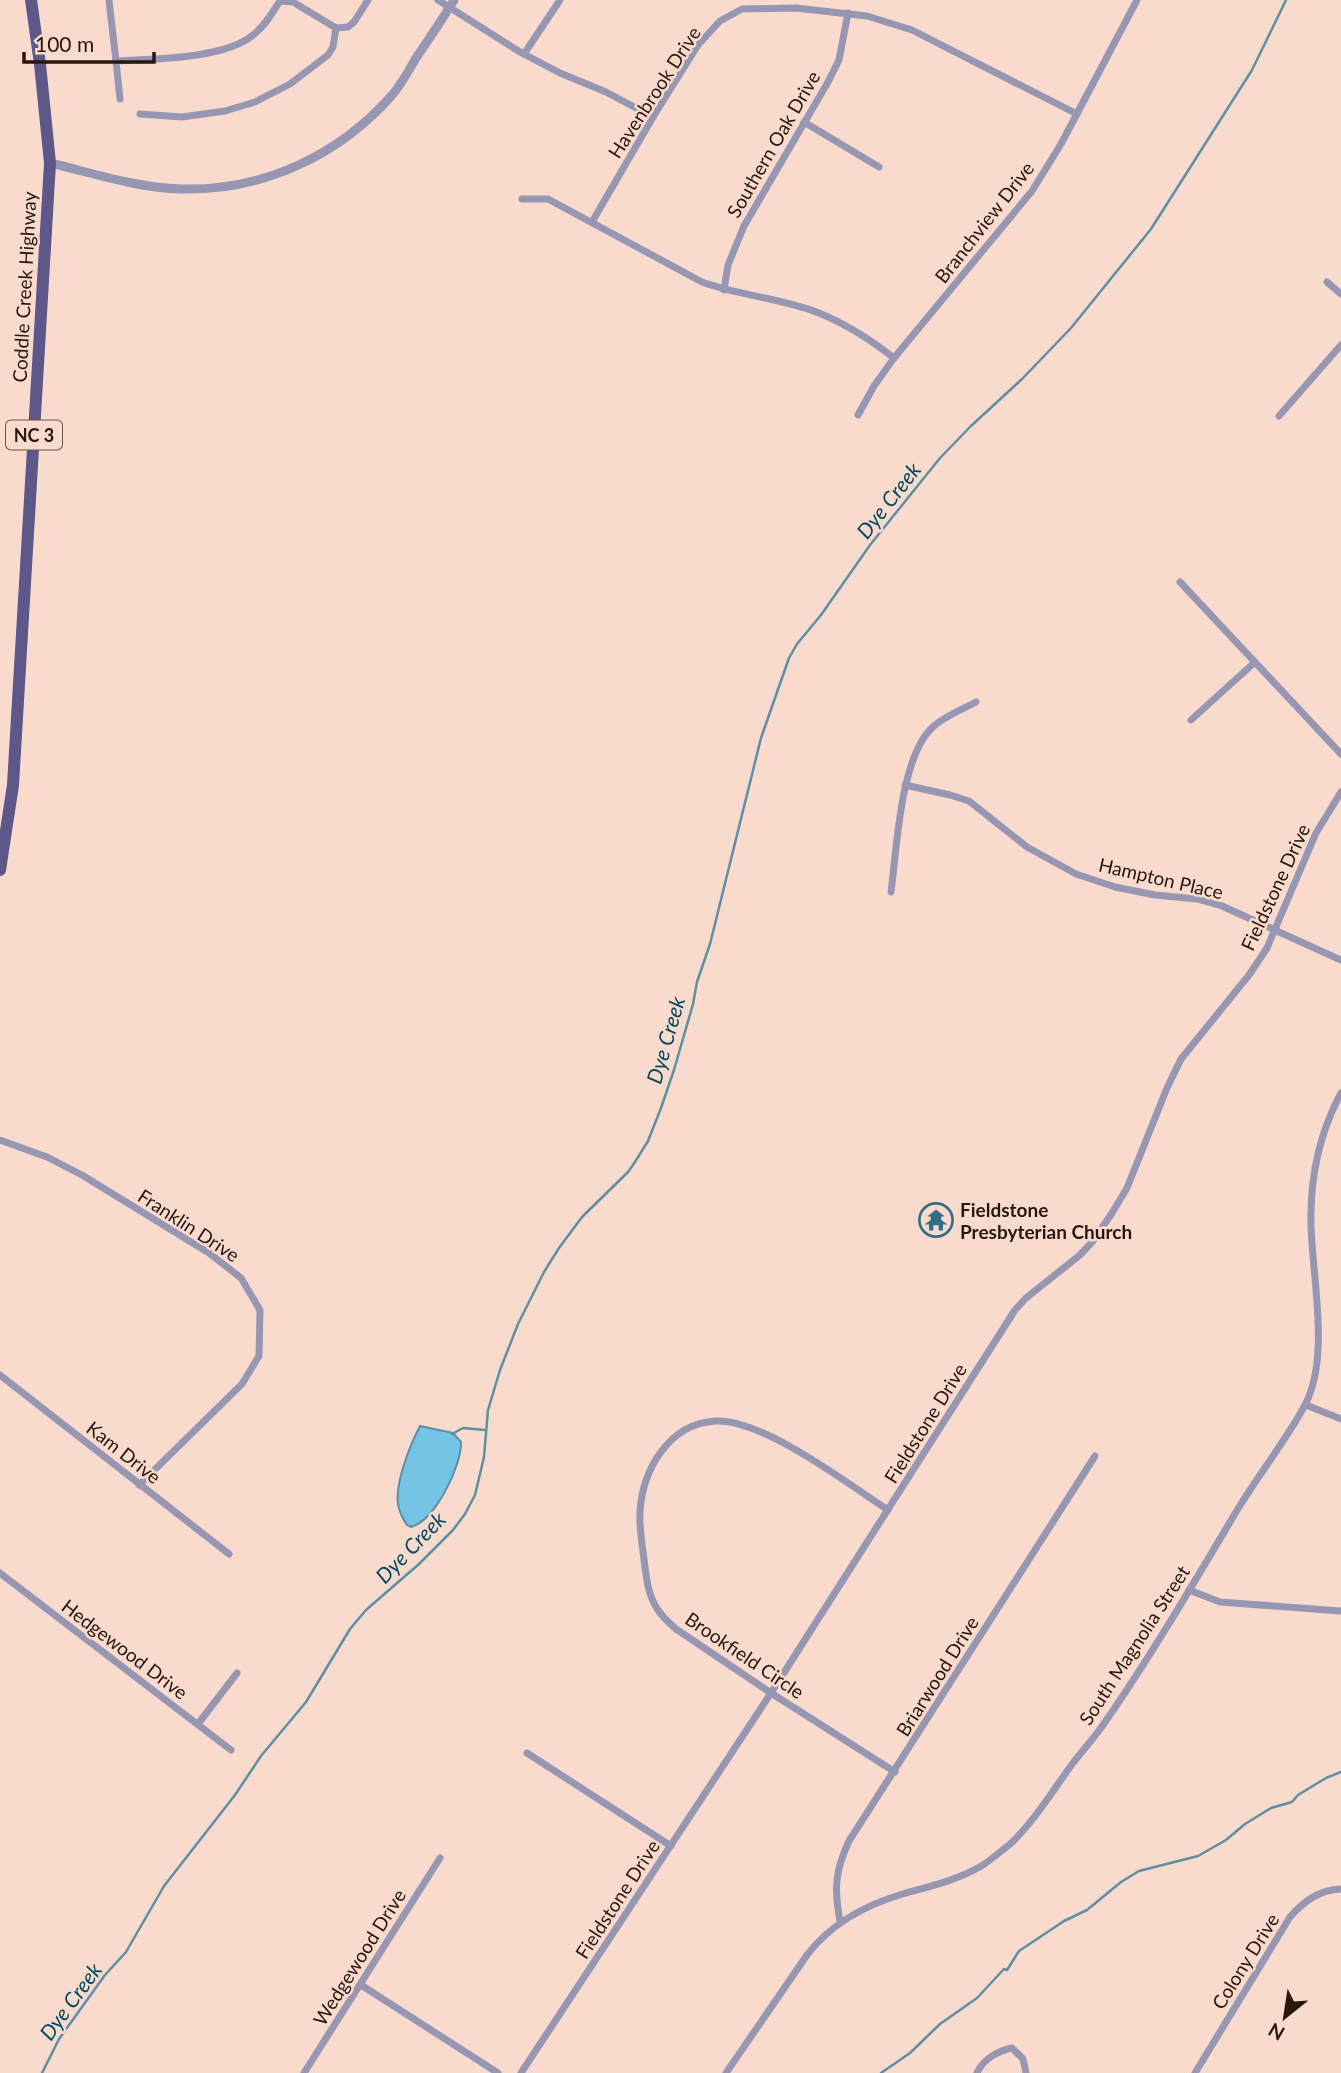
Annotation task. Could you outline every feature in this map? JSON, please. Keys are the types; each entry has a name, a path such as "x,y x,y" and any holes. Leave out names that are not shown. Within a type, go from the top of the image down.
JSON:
{"main road":[{"name":"Coddle Creek Highway","path":"0,870 13,785 50,163 31,0"}],"street":[{"path":"109,0 120,99"},
{"path":"116,61 172,57 234,46 258,31 280,0 293,2 337,28 348,27 368,0"},
{"path":"438,0 452,4 524,54 653,117"},
{"path":"524,54 560,0"},
{"name":"Branchview Drive","path":"858,415 894,358 1032,191 1061,144 1137,0"},
{"path":"50,163 179,189 220,188 260,180 298,166 334,147 366,122 394,92 452,4"},
{"name":"Havenbrook Drive","path":"592,222 698,45 720,21 742,9 796,8 848,13 889,22 912,30 1077,114"},
{"name":"Southern Oak Drive","path":"724,290 728,265 744,226 839,60 848,13"},
{"path":"140,114 182,117 225,111 255,102 290,84 328,55 333,47 337,28"},
{"path":"804,122 879,167"},
{"path":"522,199 548,199 702,282 724,290 817,312 867,338 894,358"},
{"path":"1327,282 1341,293"},
{"path":"1279,416 1341,345"},
{"path":"1180,582 1341,754"},
{"path":"1191,720 1255,662"},
{"path":"891,892 910,764 920,744 934,726 976,702"},
{"name":"Hampton Place","path":"905,785 950,794 969,802 1027,847 1076,874 1115,887 1155,895 1197,899 1222,906 1341,960"},
{"name":"Fieldstone Drive","path":"521,2073 771,1693 1015,1310 1080,1255 1112,1213 1128,1188 1181,1059 1249,975 1267,948 1316,833 1341,792"},
{"name":"South Magnolia Street","path":"726,2073 807,1955 818,1941 840,1922 870,1906 942,1882 982,1865 1011,1843 1103,1726 1246,1495 1306,1405 1315,1377 1318,1354 1311,1187 1318,1152 1332,1110 1341,1093"},
{"name":"Franklin Drive","path":"0,1140 47,1157 82,1175 209,1253 241,1278 260,1310 259,1356 242,1384 139,1485"},
{"name":"Kam Drive","path":"0,1375 229,1554"},
{"path":"1306,1405 1341,1419"},
{"name":"Brookfield Circle","path":"888,1510 780,1441 738,1424 715,1421 693,1426 673,1437 656,1457 645,1483 640,1511 648,1587 664,1618 676,1629 771,1693 895,1772"},
{"name":"Briarwood Drive","path":"840,1922 836,1882 840,1861 849,1841 1095,1456"},
{"name":"Hedgewood Drive","path":"0,1573 231,1750"},
{"path":"1189,1590 1220,1602 1341,1611"},
{"path":"198,1724 237,1672"},
{"path":"527,1753 671,1846"},
{"name":"Wedgewood Drive","path":"304,2073 440,1858"},
{"name":"Colony Drive","path":"1195,2073 1301,1904 1314,1895 1331,1889 1341,1889"},
{"path":"361,1985 498,2073"},
{"path":"976,2073 979,2067 998,2051 1012,2048 1023,2059 1026,2073"}],"water":[{"path":"420,1426 453,1433 461,1442 457,1464 438,1504 420,1523 411,1527 401,1515 398,1495 404,1464"}],"waterway":[{"name":"Dye Creek","path":"42,2073 59,2039 105,1975 126,1952 164,1886 235,1795 261,1756 306,1702 350,1629 366,1610 419,1564 465,1514 475,1495 484,1457 488,1410 518,1324 559,1248 582,1217 635,1162 648,1141 661,1108 710,944 761,738 789,658 797,644 821,615 870,545 940,458 1071,328 1151,229 1252,70 1286,0"},
{"path":"452,1434 463,1428 485,1430"},
{"path":"881,2073 910,2053 940,2024 977,1998 1004,1969 1007,1970 1019,1951 1064,1921 1087,1910 1121,1882 1139,1871 1198,1856 1271,1808 1292,1802 1298,1795 1341,1772"}],"place":[{"name":"Fieldstone Presbyterian Church","path":"936,1220"}]}
